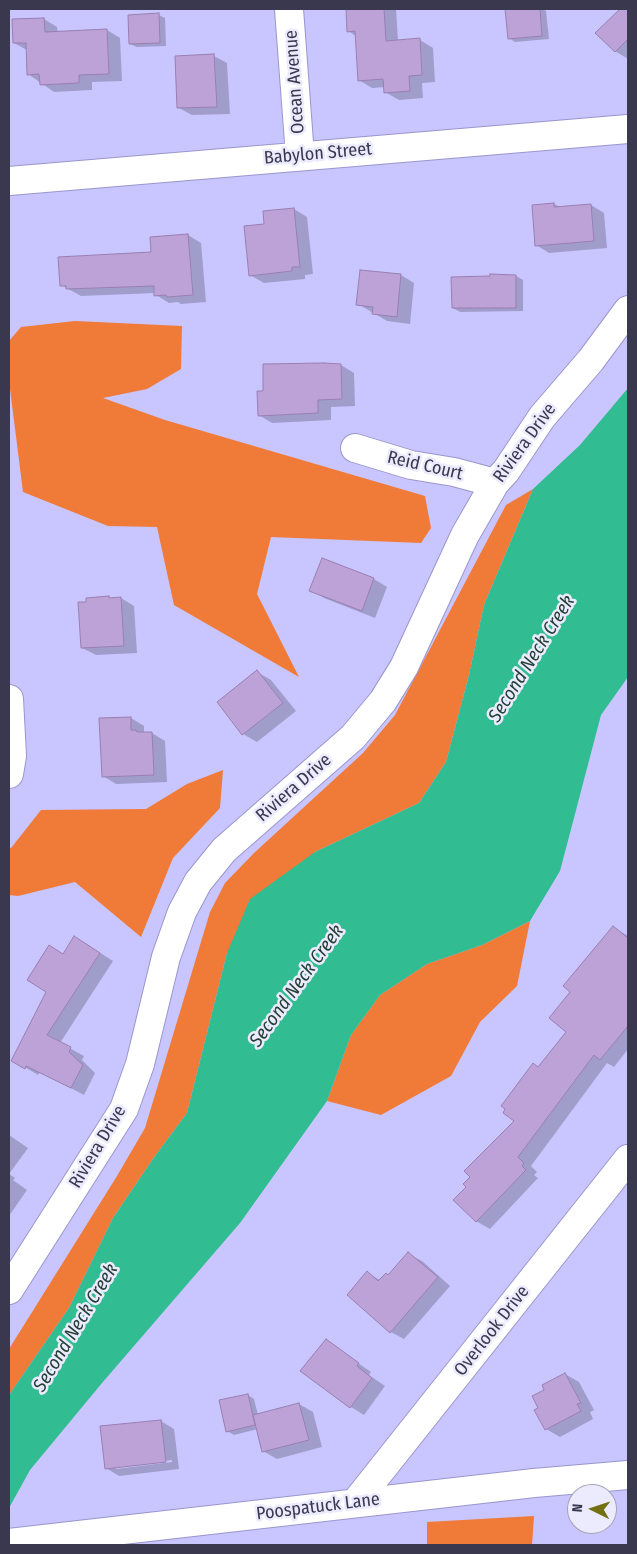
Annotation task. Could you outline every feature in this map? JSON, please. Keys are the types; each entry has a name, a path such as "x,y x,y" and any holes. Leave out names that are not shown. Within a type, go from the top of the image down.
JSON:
{"street":[{"name":"Ocean Avenue","path":"290,9 300,156"},
{"name":"Babylon Street","path":"9,181 628,129"},
{"name":"Riviera Drive","path":"9,1290 124,1109 140,1064 166,957 182,912 198,882 224,850 353,737 383,701 404,667 464,535 495,483 506,472 542,416 591,360 628,310"},
{"name":"Reid Court","path":"355,448 411,465 454,472 495,483"},
{"path":"9,699 12,756 9,774"},
{"name":"Overlook Drive","path":"355,1502 628,1159"},
{"name":"Poospatuck Lane","path":"9,1543 355,1502 628,1475"}],"shaded area":[{"path":"75,321 182,326 181,369 147,389 103,398 165,420 425,496 431,528 421,543 271,537 257,594 299,677 174,605 157,527 108,526 23,492 9,381 9,341 21,327"},
{"path":"533,489 484,605 469,675 446,762 419,803 315,852 227,953 187,1113 113,1218 69,1308 9,1395 9,1349 145,1128 210,912 225,883 254,853 363,753 395,715 506,505"},
{"path":"223,770 220,808 173,858 141,937 75,882 18,896 9,895 9,848 11,848 41,810 146,809 187,784"},
{"path":"530,921 517,986 480,1022 451,1076 381,1115 327,1101 351,1035 380,995 427,964 482,945"},
{"path":"534,1516 532,1545 427,1545 427,1522"}],"water":[{"name":"Second Neck Creek","path":"628,388 628,677 601,715 560,871 530,921 482,945 427,964 380,995 351,1035 327,1101 240,1223 30,1470 9,1508 9,1395 69,1308 113,1218 187,1113 227,953 250,899 315,852 419,803 446,762 469,675 484,605 533,489 580,445"}],"building":[{"path":"346,9 384,9 386,41 420,38 422,75 409,76 410,91 384,93 383,79 358,81 355,31 347,32"},
{"path":"505,9 540,9 542,36 508,39"},
{"path":"620,9 628,9 628,39 615,52 595,33"},
{"path":"159,13 160,43 129,44 128,15"},
{"path":"44,18 45,32 107,29 109,74 79,75 79,83 40,85 39,74 27,75 26,43 13,43 12,19"},
{"path":"214,54 217,107 177,108 175,56"},
{"path":"554,203 554,207 591,204 594,241 535,246 532,205"},
{"path":"294,208 300,267 292,267 292,271 249,276 244,226 264,224 263,211"},
{"path":"188,234 193,295 154,296 154,286 66,289 66,286 60,286 58,257 151,252 150,237"},
{"path":"360,270 401,274 397,317 372,314 373,307 356,305"},
{"path":"490,274 516,275 516,308 452,308 451,277 490,276"},
{"path":"263,364 341,364 342,399 318,400 318,413 258,416 257,391 263,391"},
{"path":"322,558 374,578 362,611 309,591"},
{"path":"109,596 109,598 121,597 124,646 81,648 78,602 86,602 86,598"},
{"path":"257,670 283,703 242,735 217,702"},
{"path":"131,717 131,730 152,732 154,775 102,777 99,718"},
{"path":"613,926 628,938 628,1026 600,1060 594,1055 518,1157 524,1163 522,1166 526,1170 476,1222 453,1200 466,1187 463,1184 470,1177 464,1171 514,1121 503,1113 505,1109 501,1106 533,1063 538,1067 566,1032 549,1018 570,992 563,986"},
{"path":"74,936 100,953 47,1035 71,1047 69,1052 83,1065 71,1088 26,1066 25,1069 11,1061 46,992 27,980 49,945 63,954"},
{"path":"408,1252 438,1277 390,1333 347,1295 367,1271 378,1281 386,1273 388,1275"},
{"path":"326,1339 359,1363 357,1366 372,1378 350,1408 300,1371"},
{"path":"565,1373 581,1403 577,1404 581,1411 545,1430 534,1410 538,1408 532,1396 544,1390 542,1385"},
{"path":"248,1394 255,1425 226,1432 219,1400"},
{"path":"299,1403 309,1440 262,1452 253,1415"},
{"path":"161,1420 166,1462 105,1469 100,1426"}]}
